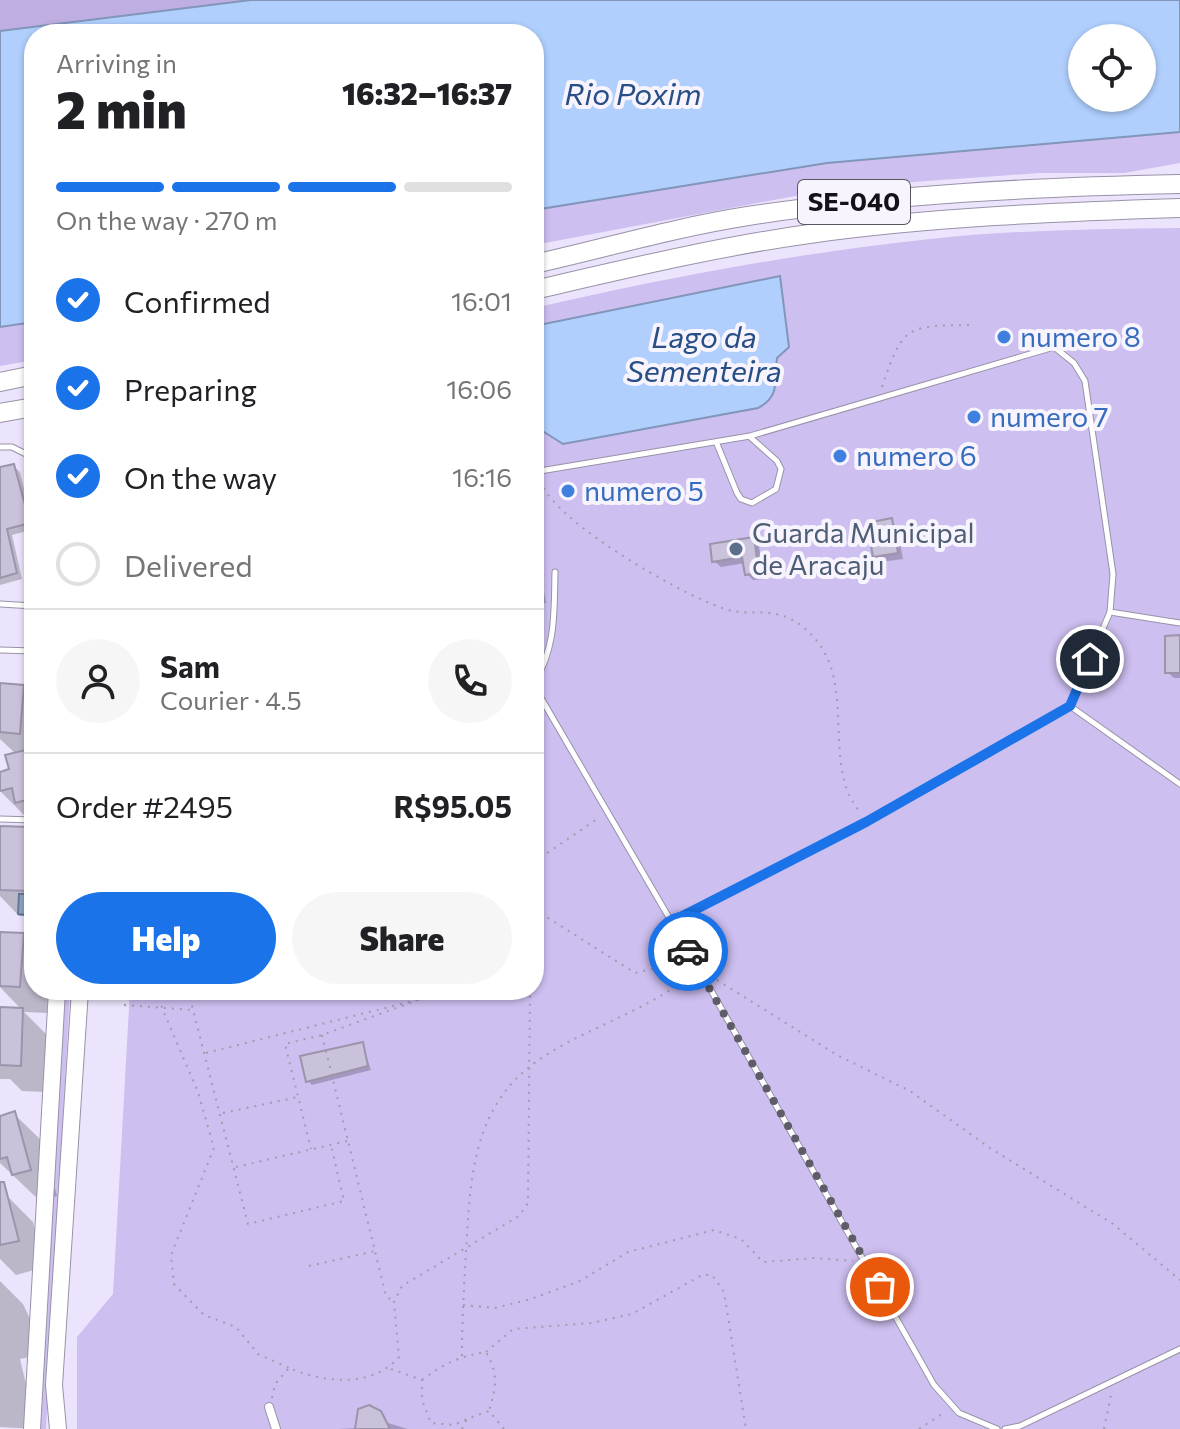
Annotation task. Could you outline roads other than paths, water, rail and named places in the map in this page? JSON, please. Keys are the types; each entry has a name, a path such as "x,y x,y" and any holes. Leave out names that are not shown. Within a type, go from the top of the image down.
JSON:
{"main road":[{"name":"SE-040","path":"544,262 745,217 863,201 1023,187 1180,184"},
{"name":"SE-040","path":"544,288 687,255 809,234 1040,211 1180,208"},
{"path":"0,382 24,377"},
{"path":"0,413 24,409"},
{"path":"32,1429 56,1000"},
{"path":"58,1429 54,1385 79,1000"}],"street":[{"path":"269,1407 276,1429"}],"lane":[{"path":"544,471 750,436 1054,347 1064,352 1085,381 1113,574 1110,612 1070,706 866,822 671,922"},
{"path":"717,444 737,493 741,499 752,503 776,489 781,469 777,461 750,436"},
{"path":"0,447 12,447 24,453"},
{"path":"544,667 554,640 555,572"},
{"path":"0,604 24,605"},
{"path":"1110,612 1180,623"},
{"path":"0,650 24,651"},
{"path":"544,702 934,1385 952,1405 974,1422 997,1429"},
{"path":"1070,706 1180,784"},
{"path":"0,819 24,820"},
{"path":"1005,1429 1020,1426 1180,1349"}],"water":[{"name":"Rio Poxim","path":"251,0 1180,0 1180,132 827,163 544,208 544,24 57,24"},
{"name":"Rio Poxim","path":"24,28 24,323 0,327 0,31"},
{"name":"Lago da Sementeira","path":"780,276 789,347 777,358 773,393 758,408 563,444 544,432 544,324"},
{"path":"19,894 24,894 24,915 18,914"}],"place":[{"name":"numero 8","path":"1004,337"},
{"name":"numero 7","path":"974,417"},
{"name":"numero 6","path":"840,456"},
{"name":"numero 5","path":"568,491"},
{"name":"Guarda Municipal de Aracaju","path":"736,549"}]}
